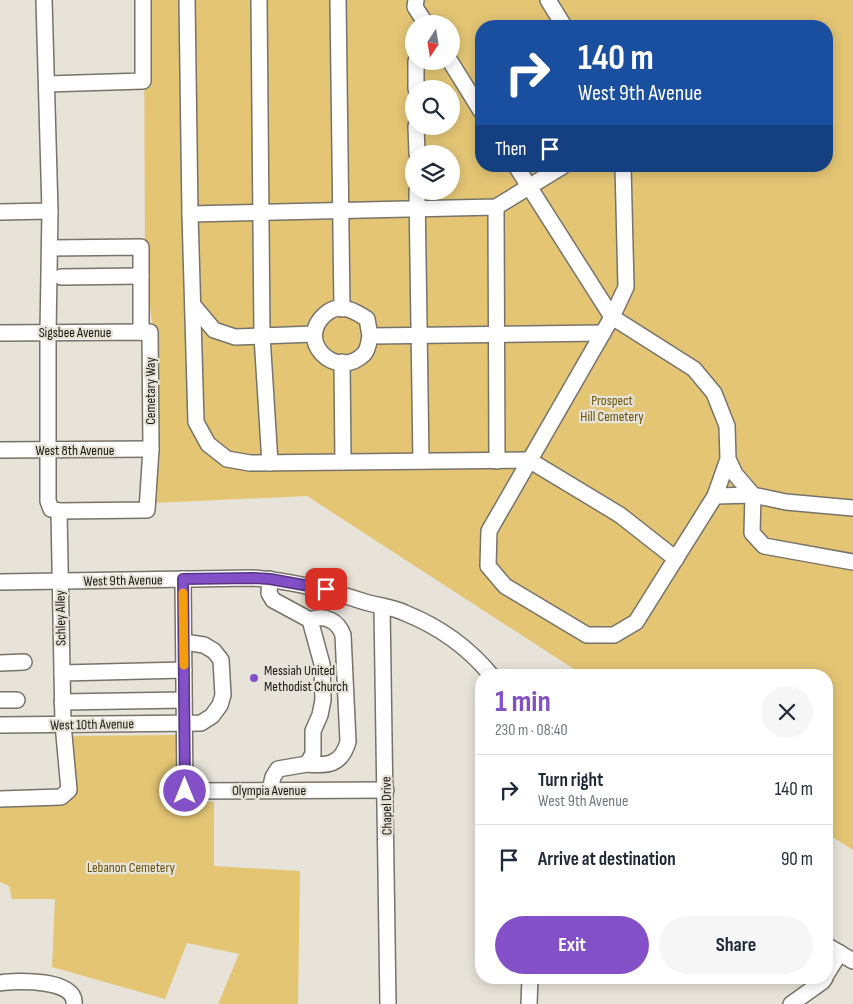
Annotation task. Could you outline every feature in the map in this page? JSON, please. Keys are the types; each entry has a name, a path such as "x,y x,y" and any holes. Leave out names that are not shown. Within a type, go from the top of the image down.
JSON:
{"street":[{"path":"44,0 50,210 48,502 51,509 59,511"},
{"path":"46,84 143,80 143,0"},
{"path":"187,0 190,214 196,422 208,444 226,459 250,463 530,460 620,515 676,559"},
{"path":"259,0 262,336 270,463"},
{"path":"338,0 342,309"},
{"path":"548,0 560,20"},
{"path":"415,3 421,15"},
{"path":"456,70 475,101"},
{"path":"520,172 612,317 694,370 714,393 727,426 728,459 715,496 636,622 614,635 586,635 505,586 488,566 489,531 612,317 626,287 623,172"},
{"path":"190,214 496,207 552,172"},
{"path":"417,200 421,461"},
{"path":"496,207 497,461"},
{"path":"0,212 50,210"},
{"name":"Cemetary Way","path":"50,248 141,247 141,276 146,332 150,449 147,510 59,511"},
{"path":"61,277 141,276"},
{"path":"193,305 214,330 235,337 314,334"},
{"path":"333,308 352,309 366,318 370,336 365,353 350,363 332,362 317,349 314,334 319,319 333,308"},
{"name":"Sigsbee Avenue","path":"0,332 146,332"},
{"path":"370,336 603,333"},
{"path":"342,362 343,462"},
{"name":"West 8th Avenue","path":"0,450 150,449"},
{"path":"728,459 735,474 753,495 752,533 764,546 853,562"},
{"path":"715,496 753,495 786,502 853,508"},
{"name":"Schley Alley","path":"0,799 61,797 68,790 62,702 59,511"},
{"name":"West 9th Avenue","path":"0,582 253,578 270,579 326,589 404,612 434,626 455,639 476,657 486,669"},
{"name":"Olympia Avenue","path":"183,579 185,791 386,790"},
{"path":"270,579 270,593 273,600 310,620 322,664 323,700 314,731 313,754 308,764"},
{"name":"Chapel Drive","path":"382,607 388,1004"},
{"path":"270,790 273,777 278,769 336,762 345,750 348,742 343,635 341,627 335,621 318,617 310,620"},
{"name":"West 10th Avenue","path":"0,725 201,723 212,716 220,706 223,695 221,660 214,651 204,645 184,642"},
{"path":"0,663 24,662"},
{"path":"62,673 184,670"},
{"path":"0,700 17,700"},
{"path":"62,702 184,700"},
{"path":"833,949 847,957 833,969"},
{"path":"0,983 28,981 42,982 60,987 70,992 74,1004"},
{"path":"529,1004 530,984"},
{"path":"791,1004 819,984"}],"green space":[{"name":"Prospect Hill Cemetery","path":"144,0 853,0 853,850 833,837 833,669 574,669 307,496 153,503 154,335 145,276"},
{"name":"Lebanon Cemetery","path":"178,735 179,800 214,802 214,866 300,871 298,1004 218,1004 239,954 187,943 165,999 52,967 55,899 12,899 9,886 0,882 0,800 67,798 64,736"}],"slow traffic":[{"path":"183,593 184,665"}],"place":[{"name":"Messiah United Methodist Church","path":"254,678"}],"route":[{"path":"185,791 183,579 270,579 326,589"}]}
